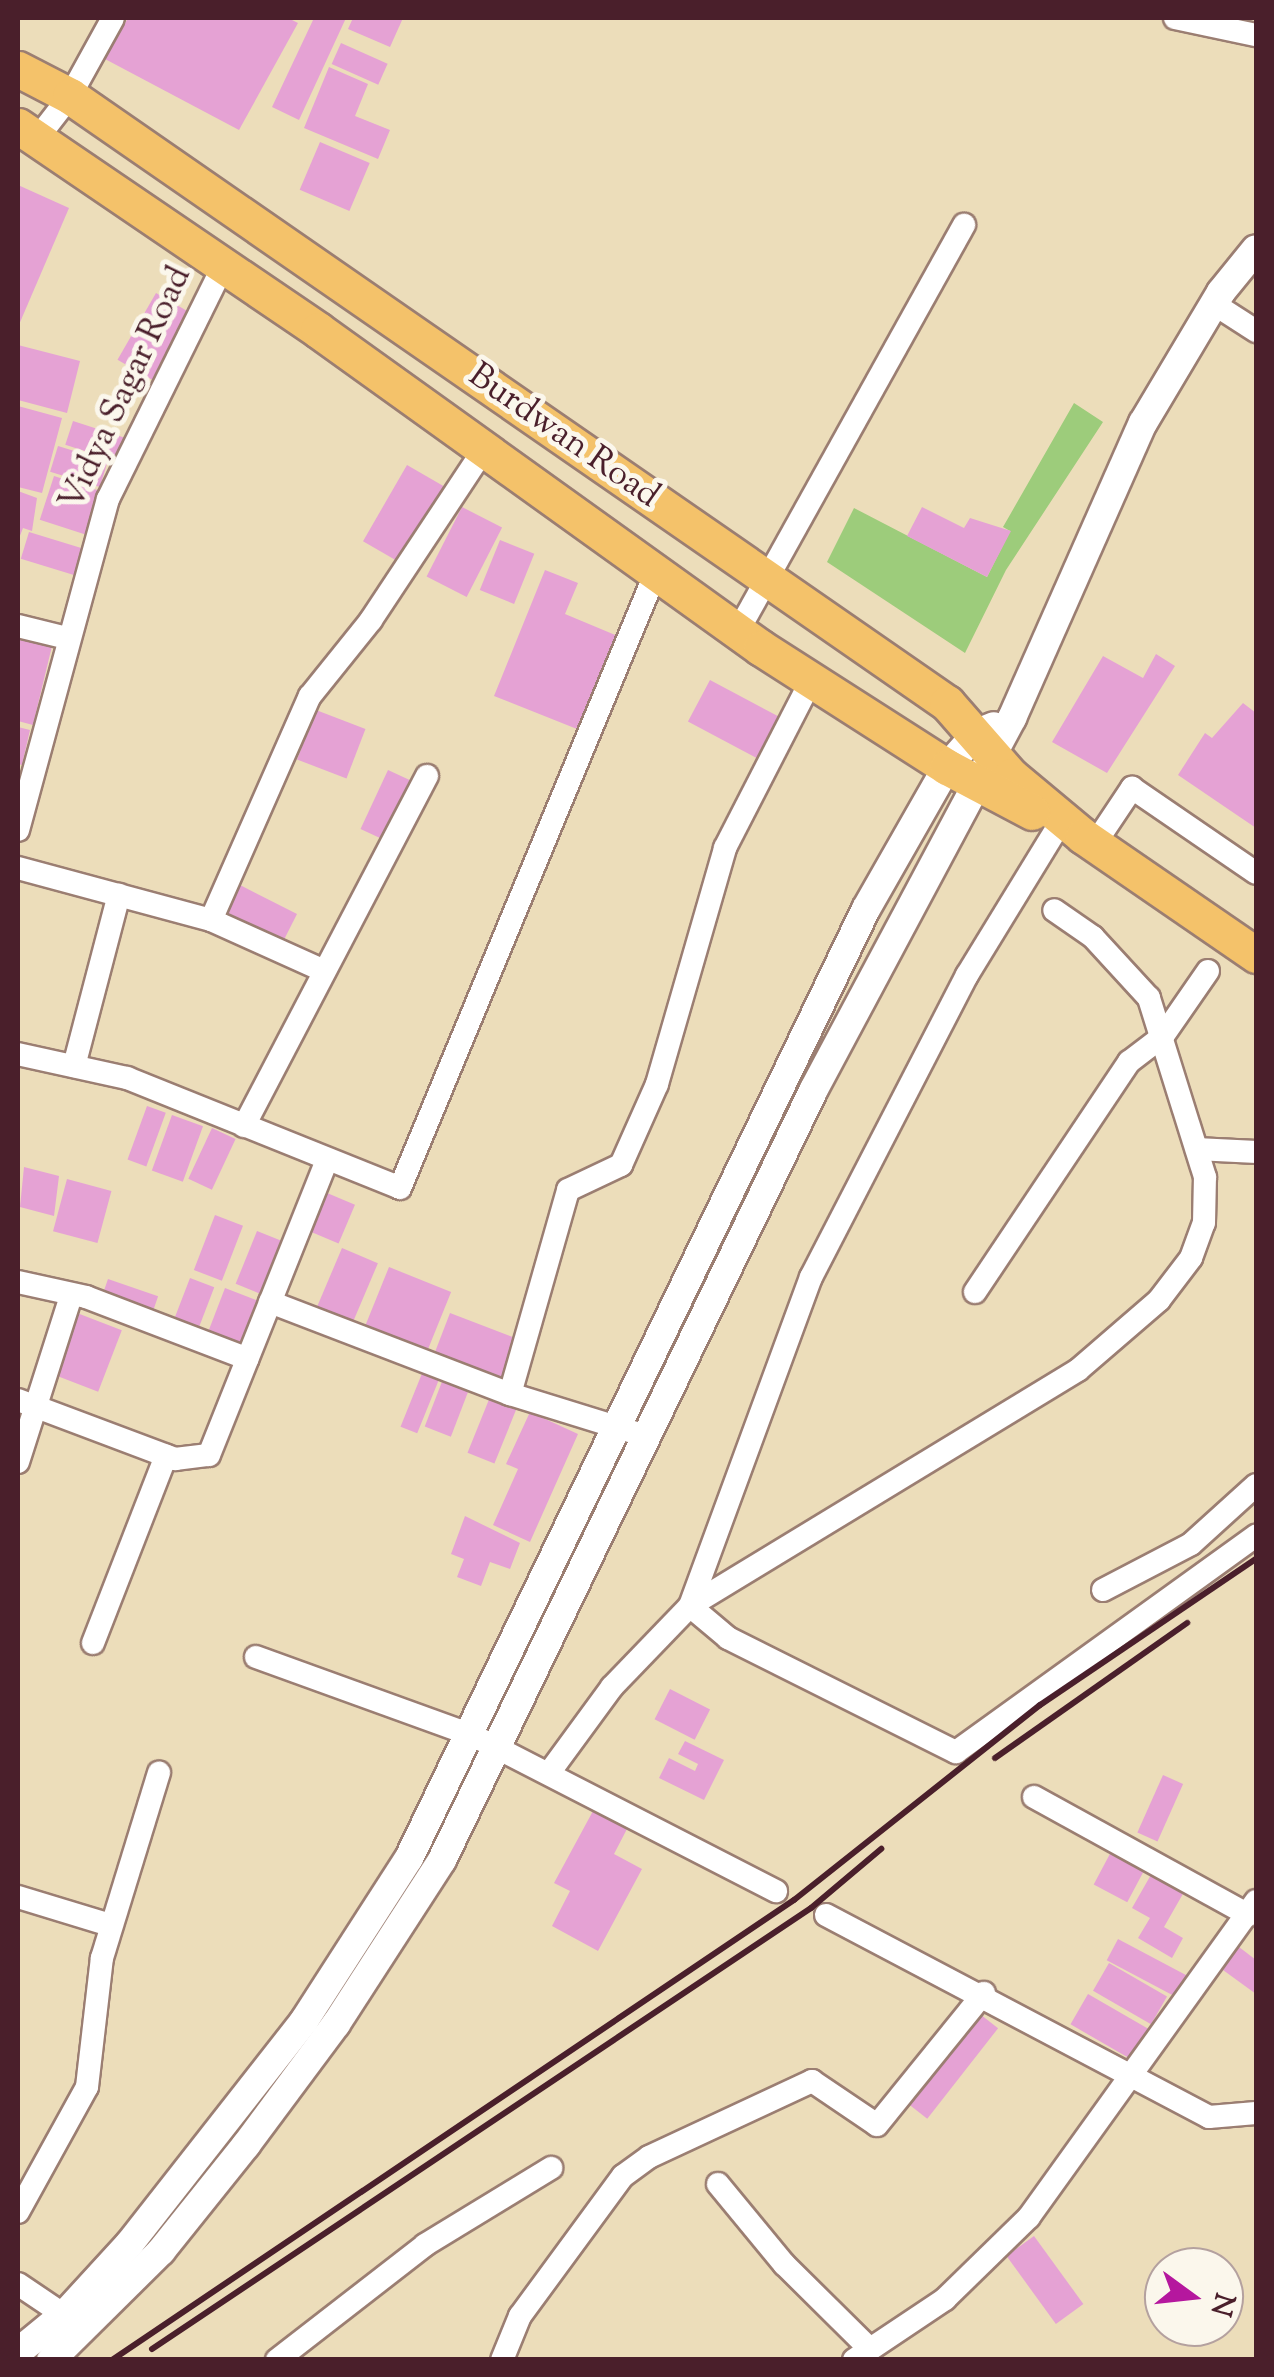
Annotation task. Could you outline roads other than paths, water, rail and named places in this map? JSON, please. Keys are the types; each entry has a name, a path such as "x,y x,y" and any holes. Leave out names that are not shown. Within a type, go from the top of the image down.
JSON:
{"main road":[{"name":"Burdwan Road","path":"18,69 70,96 947,703 1011,776 1078,835"},
{"name":"Burdwan Road","path":"27,133 811,681 960,775 1078,835 1256,955"}],"street":[{"path":"27,133 70,96 113,18"},
{"path":"1174,18 1256,34"},
{"path":"738,631 964,225"},
{"path":"51,2360 130,2243 304,2021 410,1858 814,1089 960,775 984,742 1012,718 1144,423 1214,304 1256,249"},
{"name":"Vidya Sagar Road","path":"18,830 67,638 108,499 222,268"},
{"path":"1214,304 1256,331"},
{"path":"210,920 310,696 372,620 484,449"},
{"path":"18,1054 127,1078 400,1188 656,572"},
{"path":"18,626 67,638"},
{"path":"510,1394 568,1190 621,1165 656,1084 726,848 811,681"},
{"path":"244,1126 320,969 427,776"},
{"path":"690,1606 810,1277 968,975 1078,835 1132,788 1256,874"},
{"path":"18,868 210,920 320,969"},
{"path":"74,1066 119,895"},
{"path":"549,1773 612,1687 690,1606 1078,1370 1159,1300 1191,1258 1204,1223 1205,1177 1149,998 1128,972 1054,910"},
{"path":"974,1292 1129,1062 1163,1036 1208,972"},
{"path":"1197,1148 1256,1152"},
{"path":"26,1402 166,1456 194,1461 209,1455 327,1160"},
{"path":"18,1282 72,1296 248,1359"},
{"path":"18,1462 26,1402 72,1296"},
{"path":"270,1302 510,1394 634,1430"},
{"path":"18,2352 76,2322 161,2252 336,2024 442,1860 499,1746 634,1430"},
{"path":"94,1642 166,1456"},
{"path":"1103,1590 1190,1544 1256,1485"},
{"path":"690,1606 728,1638 956,1752 1256,1536"},
{"path":"256,1657 499,1746 776,1891"},
{"path":"18,2212 87,2087 110,1926 159,1773"},
{"path":"718,2184 862,2354 945,2299 1028,2218 1253,1908 1034,1797"},
{"path":"18,1897 110,1926"},
{"path":"826,1914 984,1993 1209,2117 1256,2113"},
{"path":"502,2360 520,2316 623,2176 649,2157 812,2081 877,2125 984,1993"},
{"path":"277,2360 425,2245 551,2168"},
{"path":"18,2284 76,2322"}],"railway":[{"path":"112,2360 794,1900 1040,1705 1256,1559"},
{"path":"995,1758 1187,1623"},
{"path":"152,2349 811,1908 881,1849"}]}
